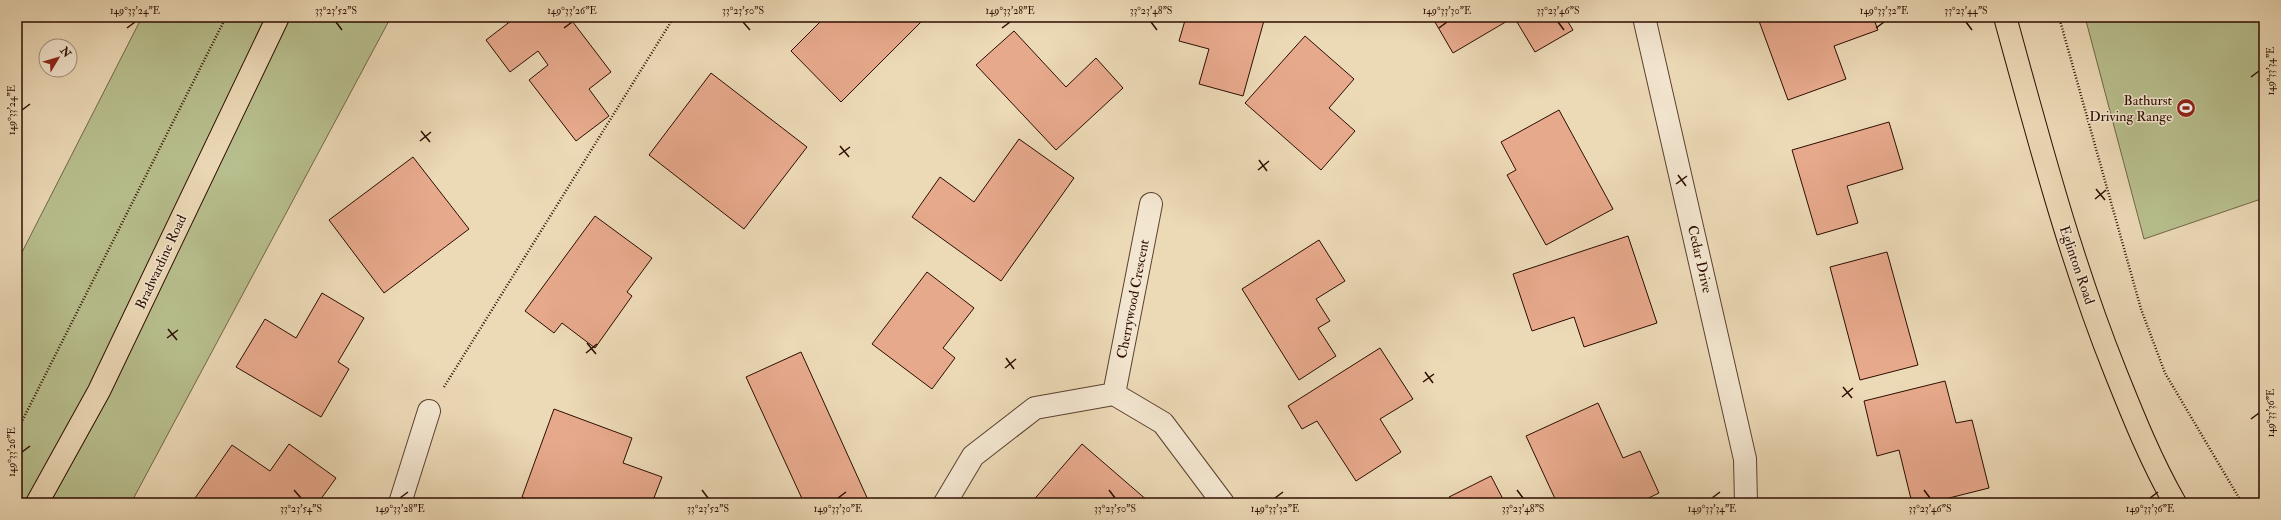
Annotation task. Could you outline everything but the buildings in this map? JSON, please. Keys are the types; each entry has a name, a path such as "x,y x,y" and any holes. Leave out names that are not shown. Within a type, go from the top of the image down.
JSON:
{"main road":[{"name":"Bradwardine Road","path":"37,503 99,391 278,17"},
{"name":"Eglinton Road","path":"2005,17 2062,222 2100,333 2139,432 2175,503"}],"street":[{"name":"Cedar Drive","path":"1644,17 1745,459 1746,503"},
{"name":"Cherrywood Crescent","path":"1114,394 1151,204"},
{"path":"945,503 973,456 1035,408 1114,394 1162,423 1223,503"},
{"path":"400,503 429,411"}],"path":[{"path":"17,431 226,17"},
{"path":"429,411 674,17"},
{"path":"2059,17 2140,309 2165,373 2242,503"}],"green space":[{"path":"142,17 391,17 131,503 17,503 17,262"},
{"name":"Bathurst Driving Range","path":"2085,17 2264,17 2264,198 2144,239"}],"place":[{"name":"Bathurst Driving Range","path":"2186,108"}]}
